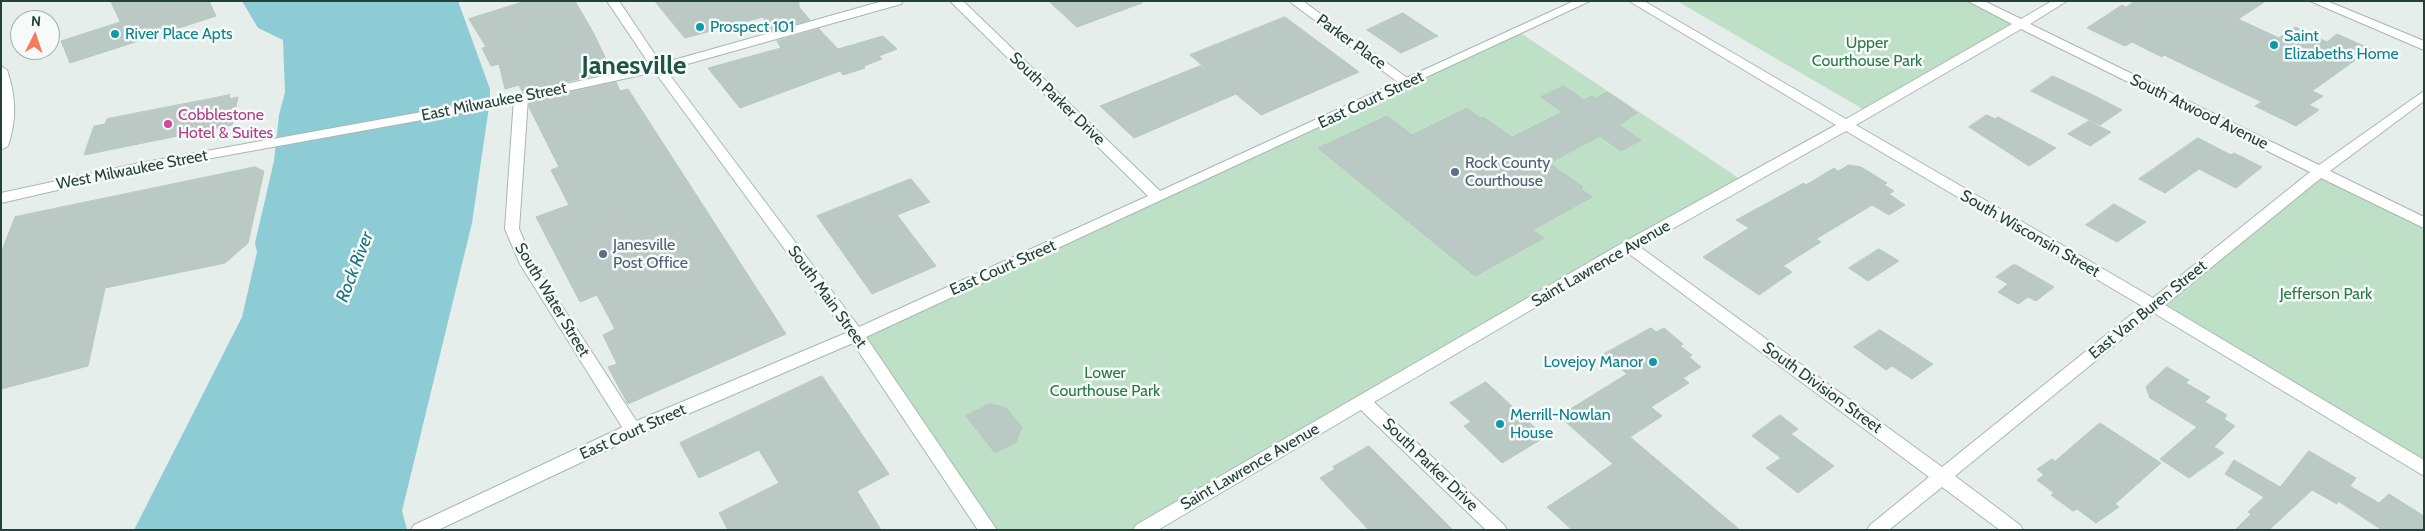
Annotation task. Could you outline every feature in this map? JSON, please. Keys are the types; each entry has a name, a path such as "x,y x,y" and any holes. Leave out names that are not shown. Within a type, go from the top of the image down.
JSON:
{"street":[{"name":"South Main Street","path":"613,1 658,68 856,335 988,530"},
{"name":"East Milwaukee Street","path":"263,145 521,98 658,68 897,1"},
{"name":"South Parker Drive","path":"956,1 1158,198"},
{"name":"Parker Place","path":"1295,1 1408,83"},
{"name":"East Court Street","path":"420,530 634,430 856,335 1158,198 1584,1"},
{"name":"South Wisconsin Street","path":"1635,1 2154,306 2424,469"},
{"name":"South Atwood Avenue","path":"1974,1 2424,223"},
{"name":"Saint Lawrence Avenue","path":"1142,530 1629,246 1769,170 2061,1"},
{"path":"2316,1 2424,46"},
{"path":"1,70 9,96 10,114 1,146"},
{"name":"East Van Buren Street","path":"1876,530 2320,171 2424,95"},
{"name":"South Water Street","path":"521,98 512,216 514,238 527,264 634,430"},
{"name":"West Milwaukee Street","path":"1,198 140,167 263,145"},
{"name":"South Division Street","path":"1629,246 2014,530"},
{"name":"South Parker Drive","path":"1362,401 1498,530"}],"green space":[{"name":"Upper Courthouse Park","path":"1677,1 1974,1 2021,25 1868,112"},
{"name":"Lower Courthouse Park","path":"1519,32 1746,183 1142,530 988,530 856,335"},
{"name":"Jefferson Park","path":"2320,171 2424,223 2424,469 2154,306"}],"water":[{"name":"Rock River","path":"242,1 458,1 490,89 472,223 402,511 407,530 134,530 242,317 257,252 255,243 274,161 279,115 285,92 283,40 258,28"}],"building":[{"name":"River Place Apts","path":"111,1 209,1 216,16 70,63 61,41 120,22"},
{"path":"526,1 575,1 594,34 612,72 522,91 519,85 505,89 499,64 491,66 482,48 486,47 469,19"},
{"name":"Prospect 101","path":"655,1 799,1 799,7 810,20 771,31 763,17 685,38"},
{"path":"1049,1 1142,1 1142,3 1077,27"},
{"path":"2135,1 2266,1 2238,19 2279,38 2295,27 2327,42 2337,34 2371,49 2312,91 2323,96 2309,105 2319,110 2296,126 2255,106 2262,102 2164,55 2162,57 2132,42 2125,46 2087,28 2122,5 2126,7"},
{"path":"1403,13 1438,36 1401,53 1367,30"},
{"path":"1285,17 1359,72 1261,115 1236,94 1134,138 1100,106 1202,65 1190,55"},
{"path":"819,29 838,49 883,36 897,49 879,56 882,59 864,66 865,68 843,75 840,71 740,108 708,68 781,48 777,41"},
{"path":"2053,76 2122,110 2100,125 2031,91"},
{"path":"616,82 620,91 628,89 786,334 628,404 608,367 617,364 603,335 615,329 597,295 580,302 536,217 569,205 551,170 559,167 529,107 530,101"},
{"name":"Rock County Courthouse","path":"1564,86 1584,100 1592,96 1596,98 1607,92 1627,105 1637,113 1619,125 1641,140 1621,151 1600,136 1549,163 1583,187 1580,188 1592,197 1532,230 1544,238 1475,276 1318,148 1387,116 1412,135 1467,108 1512,137 1562,112 1541,97"},
{"name":"Cobblestone Hotel & Suites","path":"230,95 229,99 238,97 232,125 84,155 94,126 105,124 107,119"},
{"path":"1987,115 1995,119 1998,117 2056,148 2029,166 1969,127"},
{"path":"2089,121 2111,132 2090,146 2068,134"},
{"path":"2198,138 2231,155 2234,153 2262,167 2236,188 2199,169 2165,193 2139,179"},
{"path":"1849,165 1861,167 1887,183 1884,185 1894,191 1889,194 1905,205 1889,215 1872,205 1816,239 1821,242 1783,266 1792,272 1759,295 1703,257 1749,228 1736,220 1804,183 1806,185 1834,168 1838,171"},
{"path":"255,167 264,171 248,243 225,263 105,288 88,366 1,389 1,253 15,217"},
{"path":"911,179 930,202 897,215 936,266 872,294 817,216"},
{"path":"2114,204 2146,222 2117,242 2086,225"},
{"path":"1879,249 1899,261 1868,281 1849,268"},
{"path":"2013,265 2054,287 2036,301 2028,297 2018,304 1998,292 2008,284 1996,277"},
{"path":"1651,328 1656,332 1664,328 1683,344 1680,346 1692,355 1689,357 1701,367 1683,378 1689,383 1651,407 1662,416 1630,437 1740,530 1572,530 1547,507 1613,464 1559,416 1627,374 1604,354"},
{"path":"1880,330 1933,364 1912,379 1892,366 1886,370 1854,347"},
{"path":"2167,367 2189,380 2186,383 2210,397 2205,402 2227,415 2224,419 2235,426 2214,447 2224,453 2189,478 2160,459 2197,427 2150,398 2146,387"},
{"path":"822,376 889,474 857,491 881,530 728,530 719,513 779,483 759,450 699,478 680,443"},
{"name":"Merrill-Nowlan House","path":"1486,382 1545,437 1502,463 1464,426 1471,422 1450,403"},
{"path":"990,404 1006,408 1022,427 1016,442 995,453 966,416"},
{"path":"1780,415 1798,429 1791,434 1834,466 1798,493 1766,468 1781,458 1752,436"},
{"path":"2100,423 2161,463 2115,504 2119,507 2096,523 2077,509 2073,511 2051,495 2054,493 2037,480 2044,475 2037,469 2052,459 2055,461"},
{"path":"1369,446 1453,530 1369,530 1320,478 1335,469 1333,467"},
{"path":"2309,451 2356,478 2350,486 2379,503 2389,494 2424,516 2424,530 2382,530 2338,501 2337,504 2312,490 2269,530 2235,530 2251,514 2248,512 2264,497 2225,474 2234,460 2280,487"}],"place":[{"name":"Prospect 101","path":"700,27"},
{"name":"River Place Apts","path":"115,34"},
{"name":"Saint Elizabeths Home","path":"2274,45"},
{"name":"Cobblestone Hotel & Suites","path":"168,124"},
{"name":"Rock County Courthouse","path":"1455,172"},
{"name":"Janesville Post Office","path":"603,254"},
{"name":"Lovejoy Manor","path":"1653,362"},
{"name":"Merrill-Nowlan House","path":"1500,424"}],"district":[{"name":"Janesville","path":"634,66"}]}
